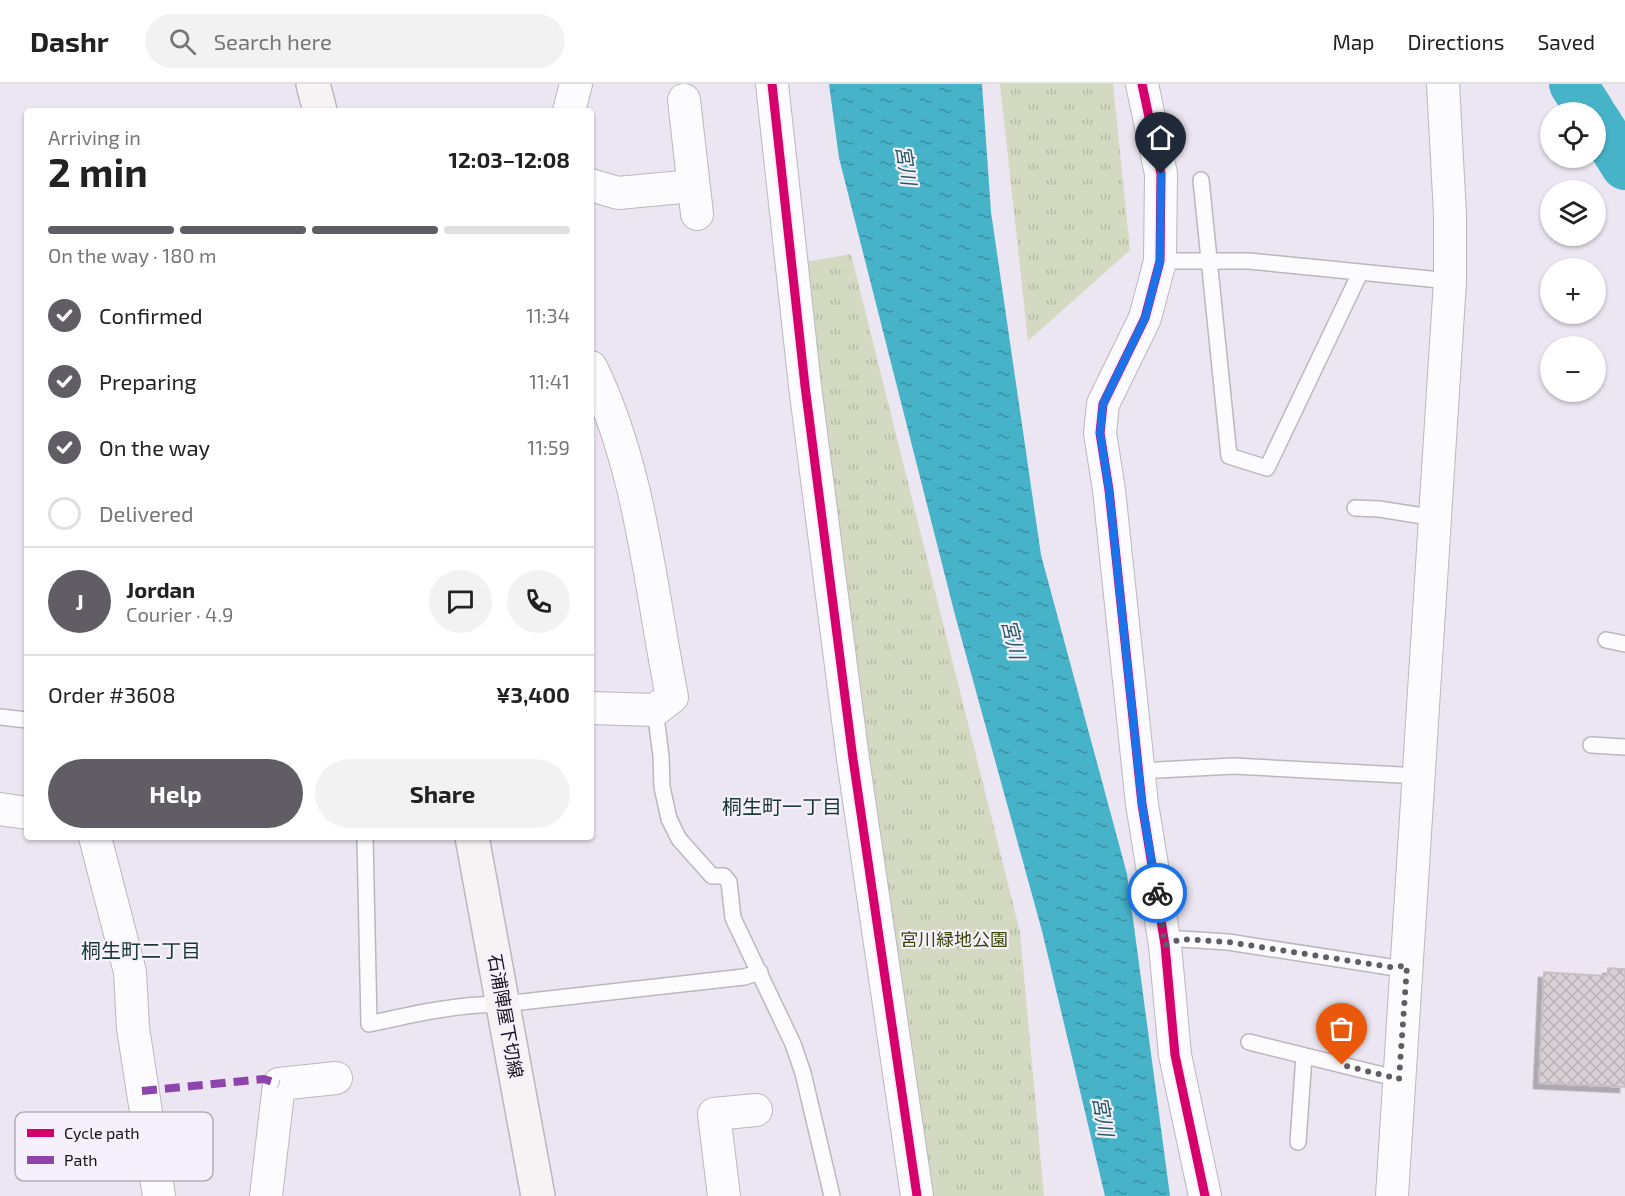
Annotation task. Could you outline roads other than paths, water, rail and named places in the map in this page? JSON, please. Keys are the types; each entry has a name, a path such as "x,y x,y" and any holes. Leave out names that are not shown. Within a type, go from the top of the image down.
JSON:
{"main road":[{"path":"313,84 319,108"},
{"name":"石浦陣屋下切線","path":"473,840 538,1196"}],"street":[{"path":"570,108 576,84"},
{"path":"772,84 805,386 853,759 917,1196"},
{"path":"1142,84 1161,174 1160,261 1145,318 1103,404 1100,418 1138,771 1165,945 1175,1055 1205,1196"},
{"path":"1392,1196 1450,281 1450,215 1443,84"},
{"path":"594,186 618,193 695,200 684,100"},
{"path":"594,374 619,433 635,489 672,697 655,710 594,708"},
{"path":"0,809 24,813"},
{"path":"96,840 130,972 133,1028 146,1112"},
{"path":"266,1196 279,1083 336,1078"},
{"path":"724,1196 714,1114 756,1110"},
{"path":"157,1181 159,1196"}],"lane":[{"path":"1201,180 1229,456 1266,468 1360,273"},
{"path":"1160,261 1249,261 1450,281"},
{"path":"1354,508 1379,509 1436,518"},
{"path":"1606,640 1625,644"},
{"path":"655,710 662,756 662,788 669,819 679,839 712,876 727,878 733,918 760,972 803,1073 832,1196"},
{"path":"0,717 24,720"},
{"path":"1591,745 1625,747"},
{"path":"1138,771 1234,766 1419,776"},
{"path":"365,840 369,1024 413,1014 480,1004 504,1004 744,977 760,972"},
{"path":"1165,945 1181,939 1228,942 1390,967 1407,966"},
{"path":"1249,1042 1399,1079"},
{"path":"1298,1142 1304,1056"}],"water":[{"name":"宮川","path":"829,84 982,84 991,212 1041,555 1127,874 1170,1196 1105,1196 1042,931 955,615 839,158"}],"waterway":[{"path":"1573,84 1585,102"},
{"path":"1606,136 1625,166"}],"district":[{"name":"桐生町一丁目","path":"782,806"},
{"name":"桐生町二丁目","path":"141,950"}],"park label":[{"name":"宮川緑地公園","path":"954,939"}]}
